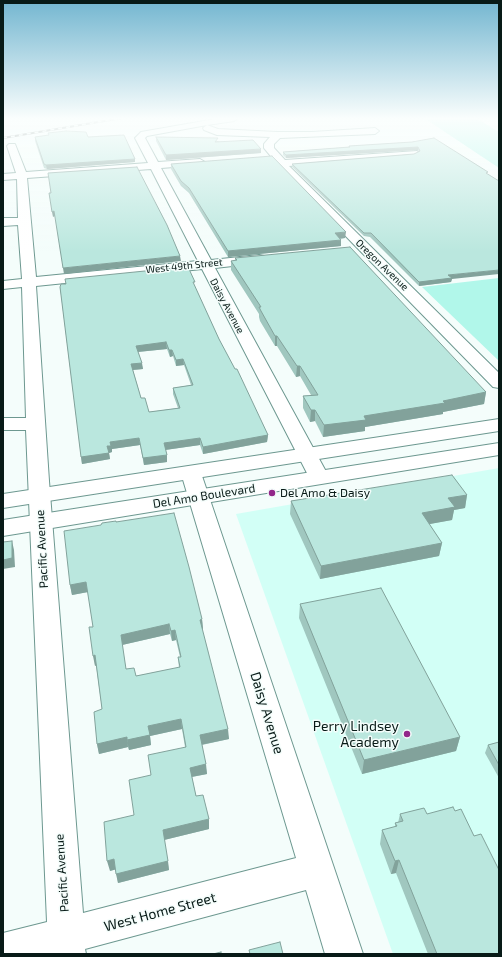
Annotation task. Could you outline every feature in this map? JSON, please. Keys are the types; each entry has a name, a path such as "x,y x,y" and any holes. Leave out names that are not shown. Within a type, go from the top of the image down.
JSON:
{"main road":[{"name":"Del Amo Boulevard","path":"3,501 499,425"},
{"name":"Del Amo Boulevard","path":"3,528 499,449"}],"street":[{"name":"Pacific Avenue","path":"12,163 13,222 29,282 40,522 66,945"},
{"name":"Daisy Avenue","path":"152,163 319,478"},
{"path":"12,176 191,163"},
{"name":"Oregon Avenue","path":"282,163 292,175 499,383"},
{"path":"350,250 365,249"},
{"name":"West 49th Street","path":"3,285 274,258"},
{"path":"3,424 35,424"},
{"name":"Daisy Avenue","path":"191,473 200,497 316,870 344,954"},
{"name":"West Home Street","path":"3,952 66,945 316,870"}],"shaded area":[{"path":"491,163 499,163 499,168"},
{"path":"499,278 499,361 422,287"},
{"name":"Perry Lindsey Academy","path":"499,468 499,954 393,954 236,514"}],"building":[{"path":"44,163 81,163 46,165"},
{"path":"278,163 346,232 335,233 341,240 228,251 189,188 181,181 171,164"},
{"path":"308,163 473,163 499,181 499,270 448,275 452,278 419,282 371,233 364,233 292,164"},
{"path":"137,167 167,225 180,256 63,268 54,211 52,212 49,193 51,193 48,173"},
{"path":"350,247 486,392 443,401 445,403 364,416 366,420 324,425 315,410 311,410 303,396 318,395 300,366 297,366 277,336 275,336 259,307 261,307 231,261 237,260 235,258"},
{"path":"185,267 189,269 195,282 193,282 219,339 235,369 237,369 268,435 203,447 200,438 164,443 167,455 143,458 139,438 110,442 111,446 107,446 109,453 81,457 60,287 61,284 66,284 65,279","holes":["166,342 169,350 172,350 176,360 183,359 193,385 173,388 180,408 149,412 145,398 141,398 131,364 142,363 136,346"]},
{"path":"452,475 467,495 448,498 455,507 422,513 442,543 321,566 291,501"},
{"path":"174,513 202,619 200,620 228,729 200,735 206,764 190,768 196,796 203,795 209,819 163,830 168,861 116,874 114,859 107,861 104,822 134,815 129,780 151,775 148,755 186,747 181,719 148,726 150,735 127,740 127,737 97,744 94,712 102,709 95,655 93,656 89,627 93,627 86,582 70,585 64,531 101,525 102,523","holes":["169,624 171,631 175,630 181,657 178,657 180,667 136,676 134,668 126,669 121,635"]},
{"path":"12,541 12,558 3,560 3,542"},
{"path":"381,588 460,737 364,760 300,604"},
{"path":"499,742 499,765 488,745"},
{"path":"453,807 455,811 461,809 474,836 481,834 499,870 499,954 437,954 399,860 395,861 382,830 397,826 395,823 403,821 400,814 424,808 427,814"},
{"path":"280,942 283,954 250,954 249,950"}],"place":[{"name":"Del Amo & Daisy","path":"272,493"},
{"name":"Perry Lindsey Academy","path":"407,734"}]}
